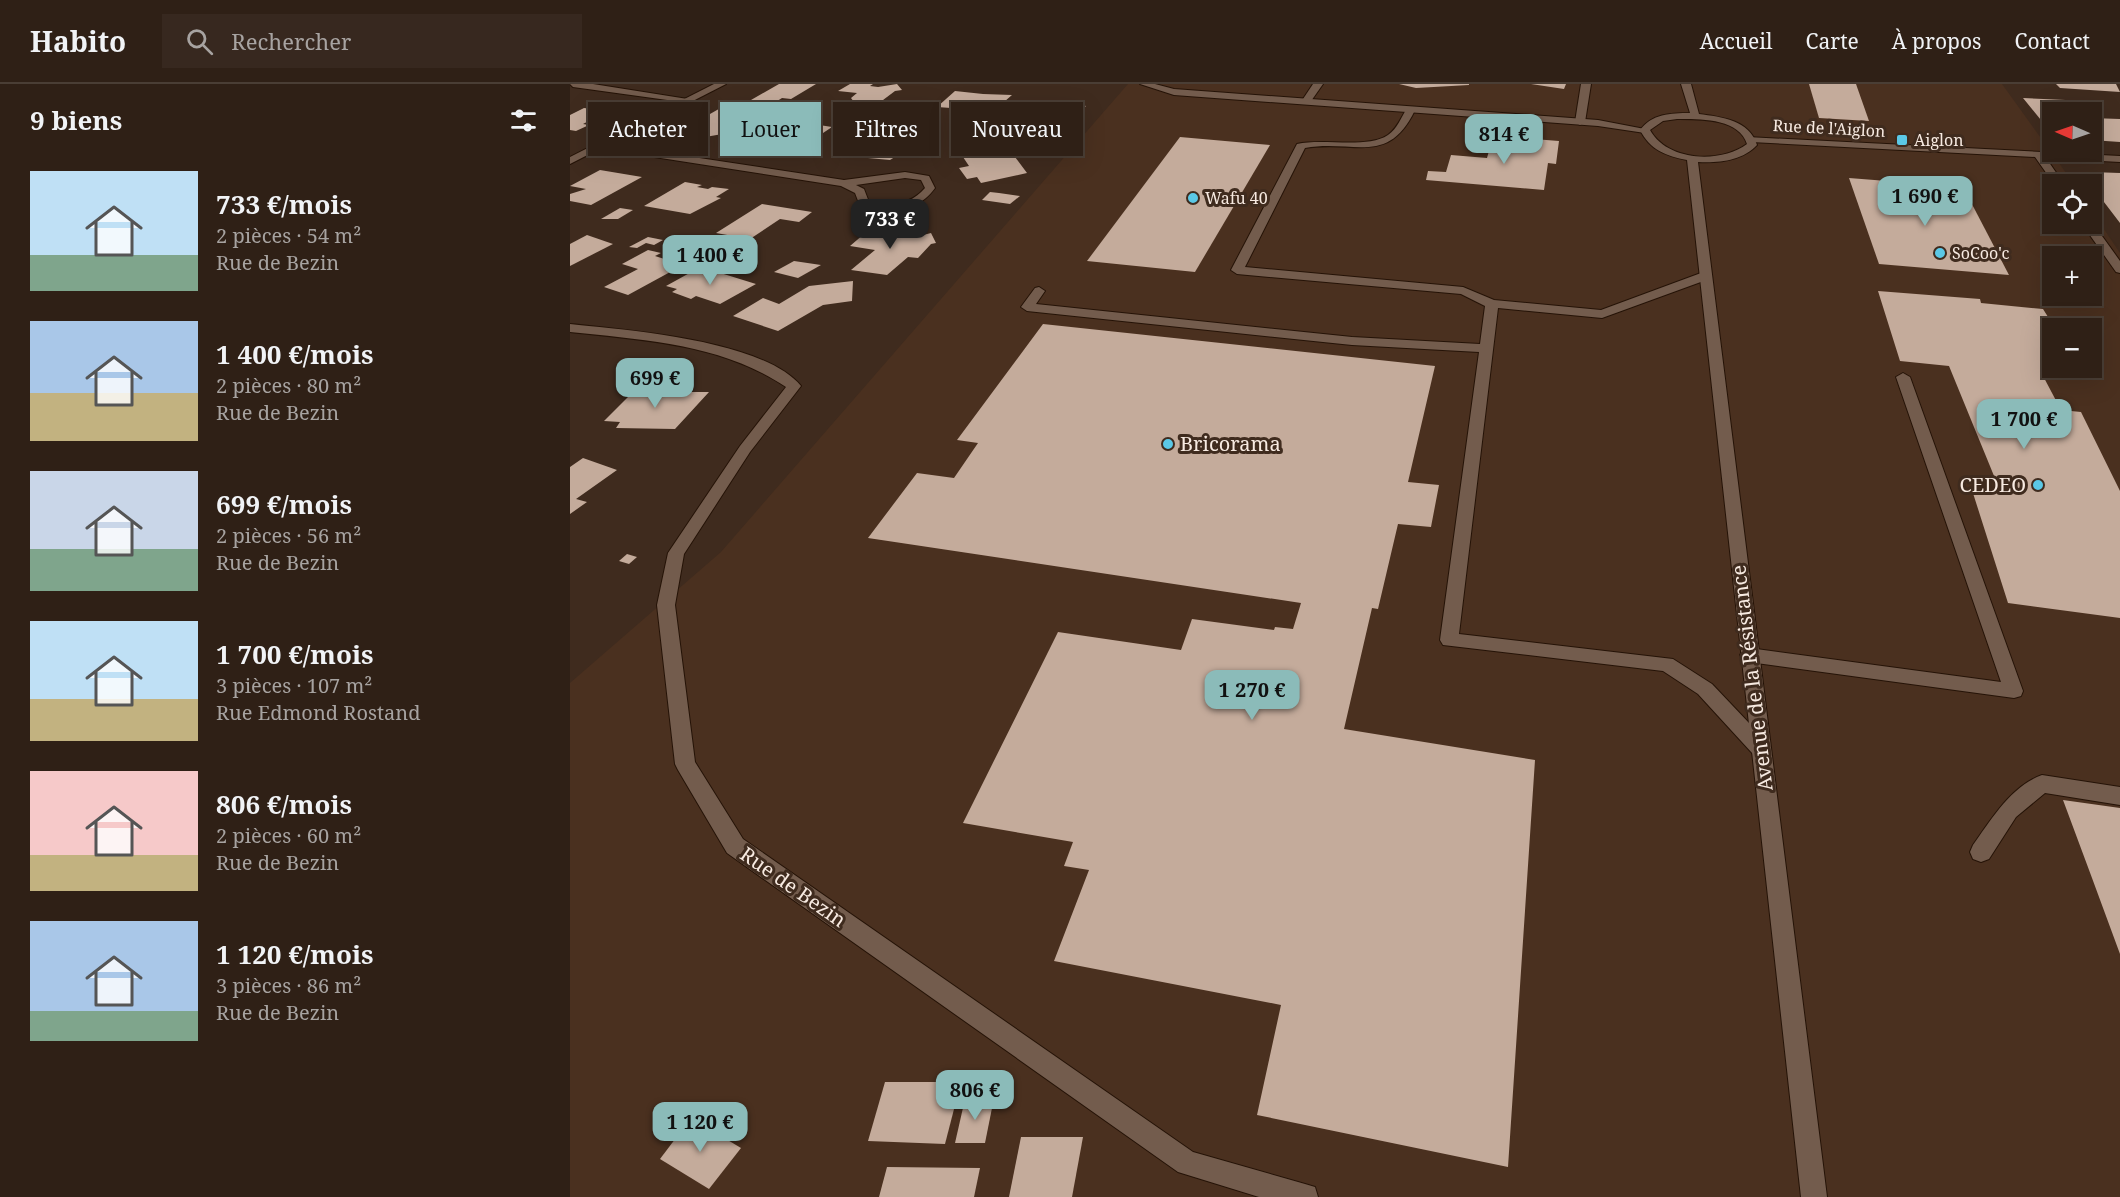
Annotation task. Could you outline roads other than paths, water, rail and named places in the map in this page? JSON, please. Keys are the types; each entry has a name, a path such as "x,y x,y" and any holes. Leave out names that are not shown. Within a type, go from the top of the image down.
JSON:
{"street":[{"path":"573,84 689,100"},
{"path":"685,102 721,84"},
{"path":"1145,84 1174,92 1580,122 1644,130"},
{"path":"1306,102 1318,84"},
{"path":"1580,122 1586,84"},
{"path":"1686,84 1695,116"},
{"path":"1410,110 1396,133 1378,143 1343,146 1311,143 1301,146 1237,270 1463,291 1492,304 1602,314 1705,276"},
{"path":"1695,116 1725,121 1746,132 1752,139 1752,145 1738,156 1692,158 1656,146 1647,138 1644,130 1650,123 1661,118 1695,116"},
{"name":"Rue de l'Aiglon","path":"1752,139 2120,159"},
{"path":"570,161 588,152"},
{"path":"2038,154 2052,174"},
{"path":"666,156 844,183 867,182 887,176 912,174 925,178 930,188 924,197 903,206 876,208 864,204 860,191 844,183"},
{"name":"Avenue de la Résistance","path":"1692,158 1814,1197"},
{"path":"2095,234 2120,269"},
{"path":"1040,291 1027,307 1352,340 1485,348"},
{"path":"1492,304 1449,640 1668,664 1705,689 1760,748"},
{"name":"Rue de Bezin","path":"570,328 693,343 774,370 794,386 745,449 676,553 666,605 685,764 735,846 1187,1163 1305,1197"},
{"path":"1749,655 2013,691 1904,377"},
{"path":"1981,852 2009,811 2042,784 2120,796"}],"place":[{"name":"Aiglon","path":"1902,140"},
{"name":"Wafu 40","path":"1193,198"},
{"name":"SoCoo'c","path":"1940,253"},
{"name":"Bricorama","path":"1168,444"},
{"name":"CEDEO","path":"2038,485"}]}
